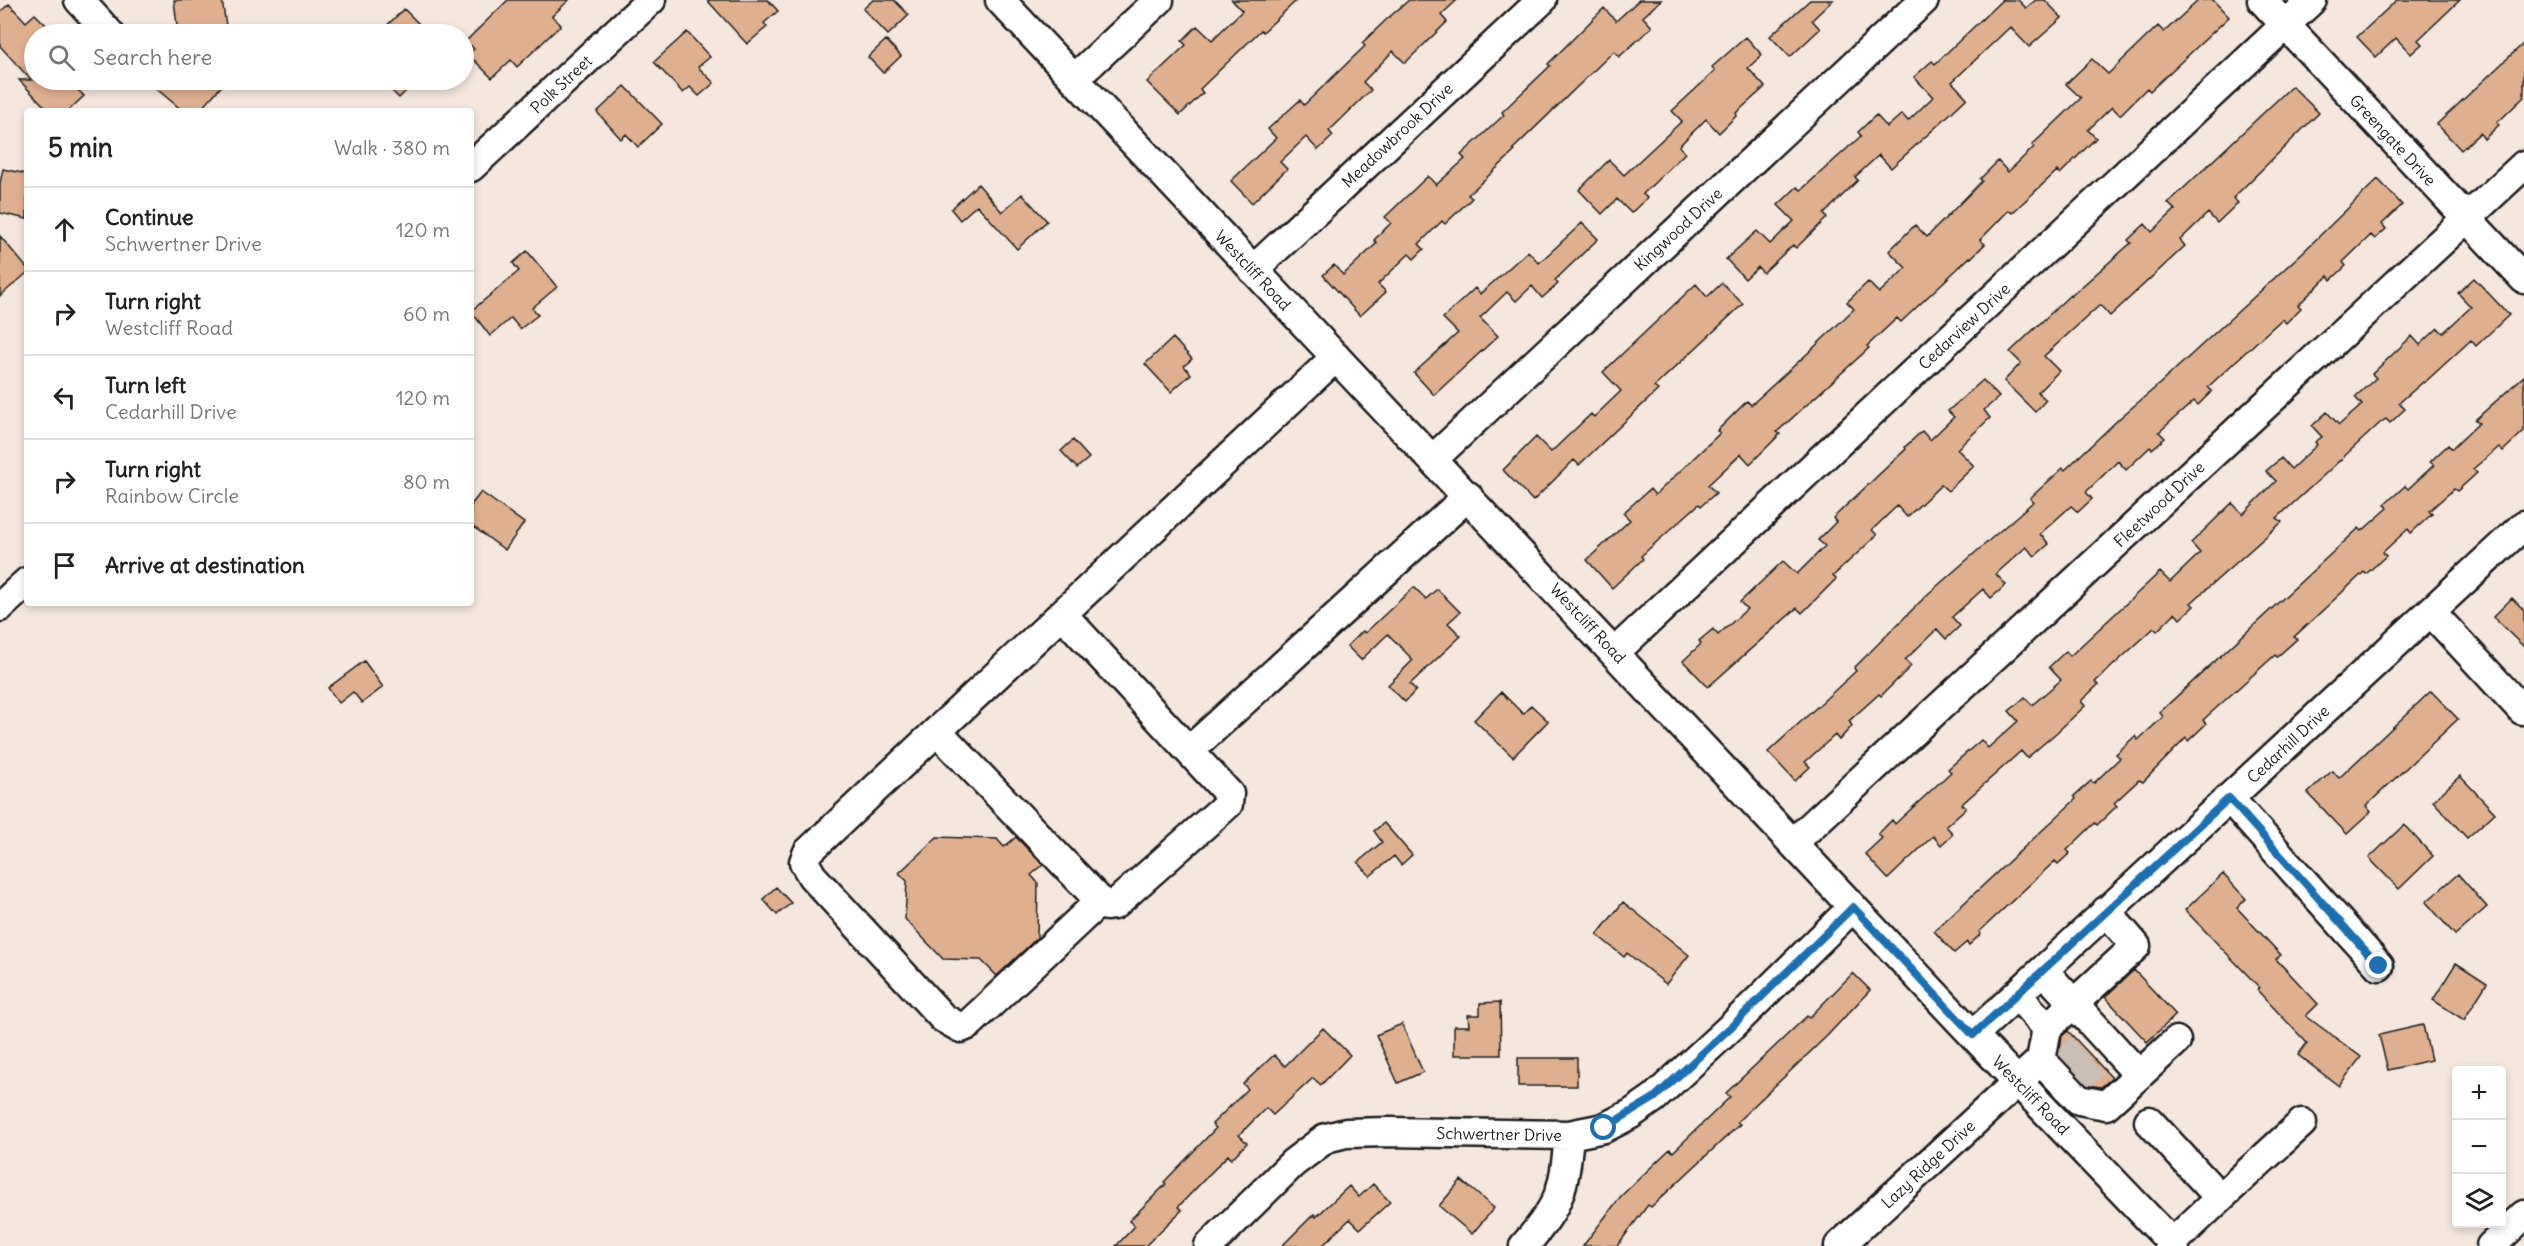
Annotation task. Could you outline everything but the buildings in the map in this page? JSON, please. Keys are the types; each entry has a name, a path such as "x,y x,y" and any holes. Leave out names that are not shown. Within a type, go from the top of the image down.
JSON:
{"street":[{"path":"79,0 102,24"},
{"name":"Polk Street","path":"474,164 651,0"},
{"name":"Westcliff Road","path":"1000,0 2172,1245"},
{"path":"1074,79 1159,0"},
{"name":"Meadowbrook Drive","path":"1253,270 1542,0"},
{"name":"Kingwood Drive","path":"1433,459 1924,0"},
{"name":"Greengate Drive","path":"2262,0 2524,279"},
{"name":"Cedarview Drive","path":"1615,652 2312,0"},
{"name":"Fleetwood Drive","path":"1794,842 2524,165"},
{"path":"1100,901 968,1025 961,1028 943,1018 812,876 804,862 808,852 1336,357"},
{"path":"1189,751 1468,496"},
{"name":"Cedarhill Drive","path":"1973,1035 2524,525"},
{"path":"0,607 24,585"},
{"path":"2431,612 2522,710"},
{"path":"937,731 1107,906 1114,905 1228,804 1229,794 1062,614"},
{"path":"2229,798 2379,966"},
{"name":"Schwertner Drive","path":"1209,1246 1293,1163 1326,1138 1346,1133 1389,1132 1569,1135 1604,1128 1654,1098 1732,1026 1853,907"},
{"path":"2047,1028 2136,946 2106,911"},
{"path":"2043,970 2073,1004 2077,1065 2056,1121"},
{"path":"2017,995 2077,1065 2106,1105 2176,1041"},
{"path":"2077,1065 2139,1075"},
{"name":"Lazy Ridge Drive","path":"1839,1246 2018,1081 2077,1065"},
{"path":"2149,1121 2220,1198"},
{"path":"2172,1245 2302,1123"},
{"path":"1524,1246 1546,1219 1562,1191 1569,1135"},
{"path":"2491,1246 2524,1215"}],"tunnel":[{"path":"2065,1062 2080,1048"},
{"path":"2080,1078 2094,1064"}],"route":[{"path":"1604,1128 1631,1114 1654,1098 1732,1026 1853,907 1973,1035 2229,798 2379,966"}]}
